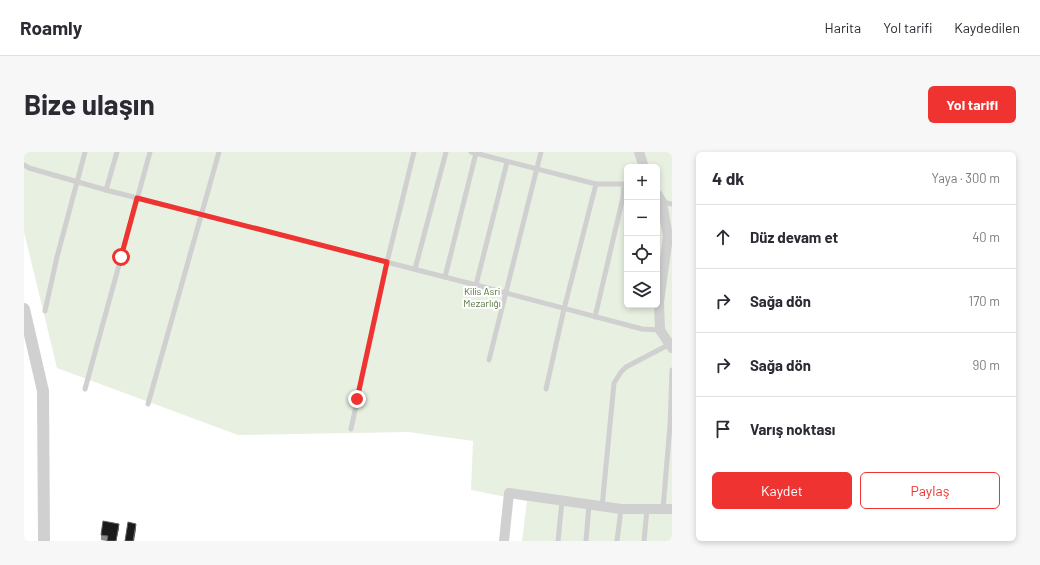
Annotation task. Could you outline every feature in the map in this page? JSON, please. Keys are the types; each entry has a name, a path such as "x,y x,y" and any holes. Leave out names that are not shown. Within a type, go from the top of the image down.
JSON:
{"street":[{"path":"639,152 643,164"},
{"path":"659,200 668,237 659,302 660,330 671,346"},
{"path":"24,309 43,391 44,541"},
{"path":"504,541 509,493 621,509 667,509"}],"lane":[{"path":"45,311 57,257 85,152"},
{"path":"106,190 117,152"},
{"path":"85,389 150,152"},
{"path":"148,404 219,152"},
{"path":"351,429 387,262 414,152"},
{"path":"415,269 446,152"},
{"path":"490,360 505,293 542,152"},
{"path":"445,277 474,153 596,184 624,184"},
{"path":"476,285 507,162"},
{"path":"24,165 29,168 106,190 642,329 660,330"},
{"path":"546,389 564,308 596,184"},
{"path":"595,316 624,190"},
{"path":"660,198 672,204"},
{"path":"602,507 614,383 626,367 671,346"},
{"path":"667,509 672,370"},
{"path":"558,541 562,501"},
{"path":"586,541 589,505"},
{"path":"644,541 647,508"},
{"path":"617,541 621,509"}],"green space":[{"name":"Kilis Asri Mezarlığı","path":"24,152 672,152 672,541 522,541 527,501 471,490 473,441 408,432 238,435 57,368 24,232"}],"building":[{"path":"103,521 119,524 116,541 107,541 108,536 101,535"},
{"path":"128,522 136,524 133,541 125,541"}],"route":[{"path":"121,257 137,198 387,262 357,399"}]}
